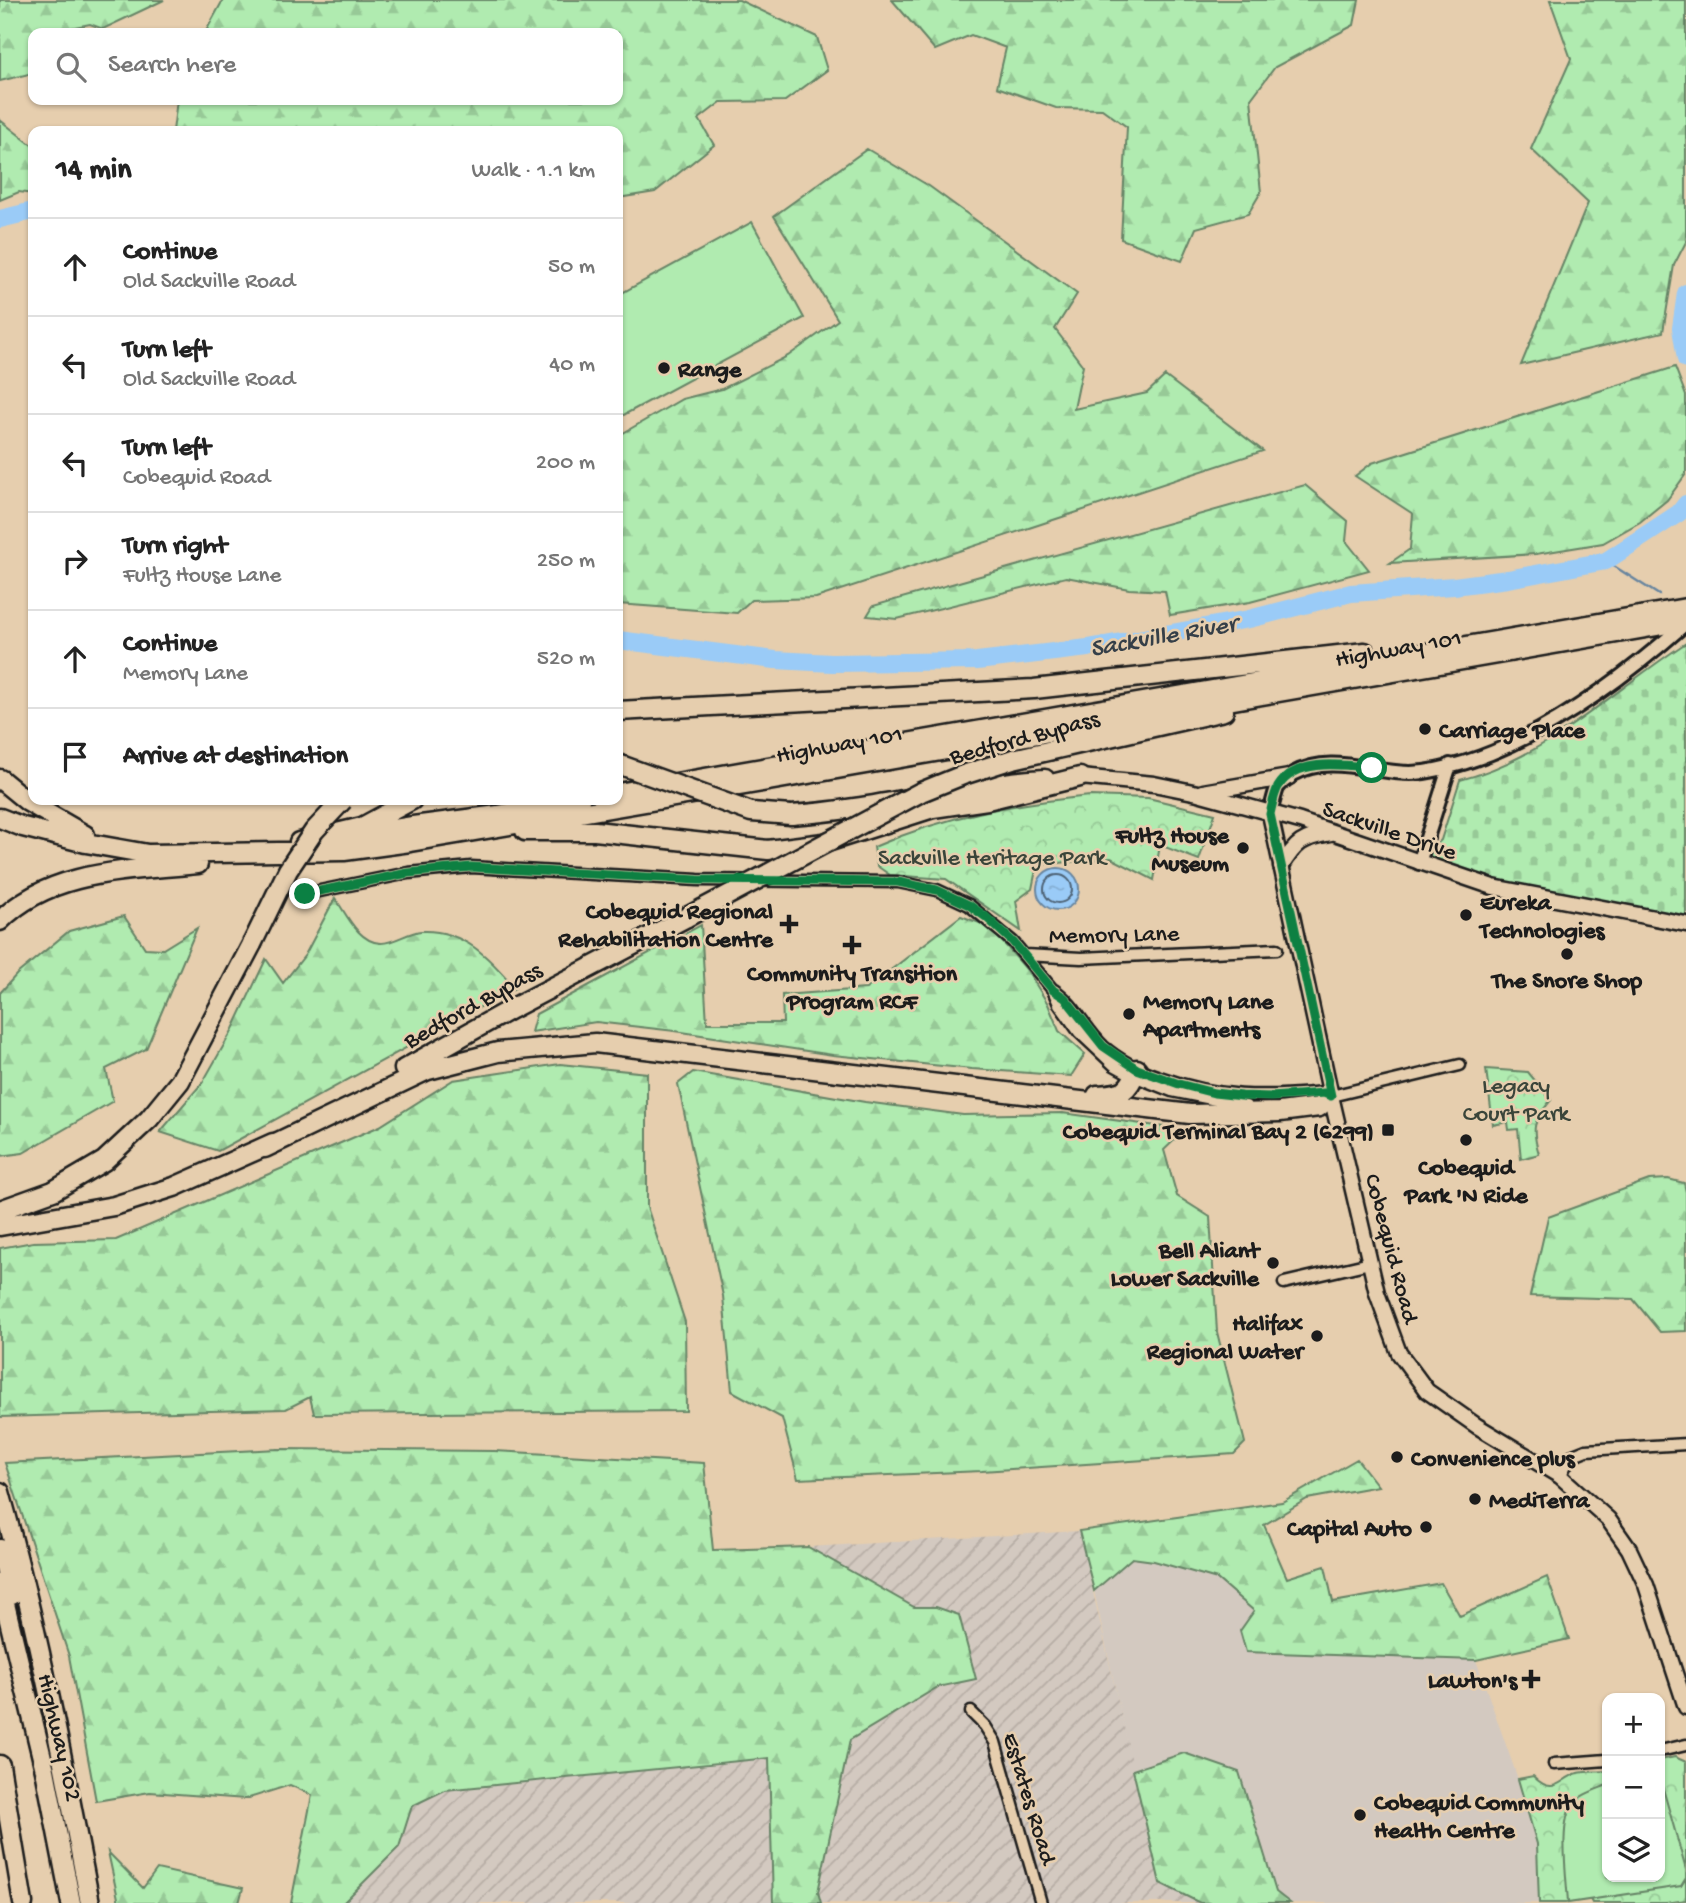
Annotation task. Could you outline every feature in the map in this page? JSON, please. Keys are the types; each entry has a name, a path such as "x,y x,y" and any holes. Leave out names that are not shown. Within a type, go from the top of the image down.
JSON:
{"highway":[{"name":"Highway 101","path":"623,792 1686,608"},
{"name":"Highway 101","path":"623,805 1686,622"},
{"name":"Bedford Bypass","path":"623,711 1034,689 1549,632"},
{"name":"Bedford Bypass","path":"0,1226 114,1206 174,1187 265,1148 511,1009 921,792 963,775 1013,760 1243,706 1277,693"},
{"path":"623,766 751,812 791,815 836,813 1004,781 1080,777"},
{"path":"473,831 595,831 768,850 824,843 878,828 933,808 987,800 1080,777"},
{"path":"0,779 28,802"},
{"path":"33,805 85,835"},
{"path":"0,1210 52,1191 104,1161 149,1119 180,1081 288,870 314,831 338,805"},
{"path":"282,846 362,827 403,805"},
{"path":"0,810 85,835 183,846 282,846 553,805"},
{"name":"Highway 101","path":"0,818 23,827 86,843 148,853 344,851 622,805"},
{"path":"0,921 32,897 65,882 97,873 344,851"},
{"path":"265,1148 428,1070 498,1052 595,1043 1190,1114 1280,1112 1319,1107 1331,1096"},
{"path":"1059,1098 1124,1091 1135,1073"},
{"path":"0,1492 23,1576 69,1790 89,1903"},
{"path":"0,1549 43,1713 69,1790"},
{"name":"Highway 102","path":"0,1583 45,1770 71,1903"},
{"path":"0,1765 23,1903"}],"main road":[{"name":"Sackville Drive","path":"1080,777 1154,784 1198,793 1332,832 1506,890 1686,924"},
{"path":"1198,793 1289,777"},
{"name":"Cobequid Road","path":"1270,814 1377,1293 1399,1353 1427,1391 1477,1426 1560,1476 1608,1519 1629,1549 1646,1585 1686,1707"},
{"path":"1282,867 1292,848 1306,838 1332,832"}],"street":[{"path":"1270,814 1278,788 1289,777 1317,765 1333,764 1408,774 1482,755 1545,727 1575,709 1664,642 1686,622"},
{"path":"1419,863 1450,765"},
{"name":"Memory Lane","path":"305,894 408,873 471,867 698,880 898,882 937,890 969,905 986,917 1025,955 1081,958 1277,949"},
{"path":"1025,955 1053,990 1079,1032 1114,1065 1171,1091 1241,1106 1285,1106 1460,1065"},
{"path":"1284,1283 1370,1263"},
{"path":"1560,1476 1571,1456 1586,1450 1686,1444"},
{"name":"Estates Road","path":"971,1712 985,1726 995,1742 1041,1903"},
{"path":"1665,1750 1686,1745"},
{"path":"1553,1765 1602,1760"}],"shaded area":[{"path":"1079,1531 1160,1883 1200,1903 821,1903 818,1892 850,1740 938,1687 975,1679 936,1607 914,1607 808,1547"},
{"path":"1132,1558 1154,1561 1217,1579 1254,1611 1246,1652 1476,1660 1518,1779 1537,1844 1539,1903 1290,1903 1276,1892 1239,1772 1184,1753 1133,1770 1094,1591"},
{"path":"769,1758 773,1903 343,1903 399,1847 412,1806 445,1790"}],"green space":[{"path":"0,0 164,0 105,28 90,24 70,28 28,28 28,74 0,81"},
{"path":"223,0 739,0 817,37 827,70 785,101 721,102 699,119 714,145 655,192 623,197 623,126 174,126 176,105 623,105 623,28 208,28"},
{"path":"892,0 1359,0 1354,25 1275,67 1251,99 1261,192 1248,214 1196,228 1182,261 1121,239 1127,127 1102,109 1056,108 997,87 1006,48 971,35 935,50"},
{"path":"1550,0 1686,0 1686,242 1674,265 1663,332 1521,365 1588,203 1531,149 1571,59"},
{"path":"0,120 28,142 28,193 19,192 0,200"},
{"path":"867,149 929,186 1077,294 1055,329 1083,366 1074,409 1147,393 1165,376 1263,451 816,598 751,600 737,613 623,604 623,433 682,399 722,389 788,356 838,320 774,216"},
{"name":"Range","path":"752,222 804,318 623,415 623,292"},
{"path":"1675,367 1686,396 1686,474 1667,500 1640,522 1603,543 1536,554 1390,563 1410,549 1413,514 1355,476 1372,463"},
{"path":"1305,485 1348,521 1346,541 1369,570 1250,602 1170,615 1165,591 1129,589 1066,577 897,619 867,616 873,606"},
{"path":"1686,643 1686,924 1417,864 1441,840 1460,780 1492,770 1522,756 1578,721"},
{"name":"Sackville Heritage Park","path":"1090,796 1148,798 1215,814 1199,860 1160,845 1154,880 1111,858 1037,865 1032,889 1016,901 1021,931 946,879 890,875 877,866 874,847 928,827 980,812"},
{"path":"335,898 353,926 365,938 385,943 421,931 450,935 463,940 485,956 515,988 218,1151 160,1132 203,1082 233,1029 266,959 283,983 305,955"},
{"path":"124,916 145,948 163,949 197,928 146,1049 106,1069 113,1101 23,1153 0,1156 0,993 17,974 69,931"},
{"path":"961,916 988,926 1007,947 1027,970 1048,1004 1059,1031 1085,1054 1071,1076 833,1055 596,1022 531,1032 536,1014 701,925 707,1023 783,1023 782,995 866,989"},
{"path":"560,1064 647,1073 647,1207 685,1322 686,1411 314,1414 310,1397 286,1409 0,1417 0,1248 33,1242 116,1240 380,1126 453,1080"},
{"name":"Legacy Court Park","path":"1486,1069 1528,1072 1551,1100 1535,1125 1539,1154 1521,1159 1518,1129 1509,1130 1508,1122 1493,1125"},
{"path":"693,1072 865,1102 963,1115 1063,1113 1185,1130 1164,1150 1177,1196 1210,1217 1217,1332 1245,1443 1234,1454 982,1471 798,1479 782,1418 732,1391 723,1296 678,1084"},
{"path":"1668,1179 1684,1183 1686,1192 1686,1331 1660,1332 1633,1299 1530,1296 1548,1217 1649,1180"},
{"path":"278,1449 494,1451 704,1463 713,1550 808,1547 914,1607 936,1607 959,1615 976,1679 938,1687 850,1740 818,1892 821,1903 773,1903 769,1758 445,1790 412,1806 399,1847 343,1903 291,1903 312,1795 290,1785 246,1799 150,1792 96,1801 69,1656 5,1463"},
{"path":"1357,1459 1378,1486 1307,1499 1264,1525 1287,1578 1325,1566 1333,1602 1441,1583 1460,1616 1547,1577 1569,1639 1476,1660 1246,1652 1240,1631 1254,1611 1217,1579 1154,1561 1132,1558 1094,1591 1079,1531 1282,1502"},
{"path":"1184,1753 1239,1772 1276,1892 1290,1903 1200,1903 1160,1883 1133,1770"},
{"path":"1675,1757 1686,1762 1686,1900 1666,1903 1592,1903 1590,1899 1539,1903 1537,1844 1518,1779 1533,1776 1547,1786 1552,1786 1578,1773 1602,1771 1602,1882 1665,1882 1665,1759"},
{"path":"1602,1787 1602,1882 1665,1882 1665,1796 1686,1870 1686,1878 1681,1886 1568,1903 1565,1837 1568,1812 1573,1804"},
{"path":"108,1852 143,1888 157,1869 243,1888 239,1903 119,1903"}],"water":[{"path":"1058,868 1073,874 1079,889 1073,904 1058,910 1043,904 1037,889 1043,874"}],"waterway":[{"name":"Sackville River","path":"0,219 28,212"},
{"name":"Sackville River","path":"1686,293 1681,328 1686,359"},
{"name":"Sackville River","path":"623,641 775,660 832,663 977,661 1088,648 1249,619 1351,593 1454,586 1606,561 1679,513 1686,504"},
{"path":"1606,561 1659,595"}],"place":[{"name":"Range","path":"664,368"},
{"name":"Carriage Place","path":"1425,729"},
{"name":"Fultz House Museum","path":"1243,848"},
{"name":"Eureka Technologies","path":"1466,915"},
{"name":"Cobequid Regional Rehabilitation Centre","path":"789,924"},
{"name":"Community Transition Program RCF","path":"852,945"},
{"name":"The Snore Shop","path":"1567,954"},
{"name":"Memory Lane Apartments","path":"1129,1014"},
{"name":"Cobequid Terminal Bay 2 (6299)","path":"1388,1130"},
{"name":"Cobequid Park 'N Ride","path":"1466,1140"},
{"name":"Bell Aliant Lower Sackville","path":"1273,1263"},
{"name":"Halifax Regional Water","path":"1317,1336"},
{"name":"Convenience plus","path":"1397,1457"},
{"name":"MediTerra","path":"1475,1499"},
{"name":"Capital Auto","path":"1426,1527"},
{"name":"Lawton's","path":"1531,1679"},
{"name":"Cobequid Community Health Centre","path":"1360,1815"}],"route":[{"path":"305,894 408,873 471,867 698,880 898,882 937,890 969,905 986,917 1025,955 1053,990 1065,998 1103,1046 1137,1069 1214,1093 1271,1097 1324,1093 1331,1096 1270,814 1278,788 1301,770 1333,764 1372,768"}]}
